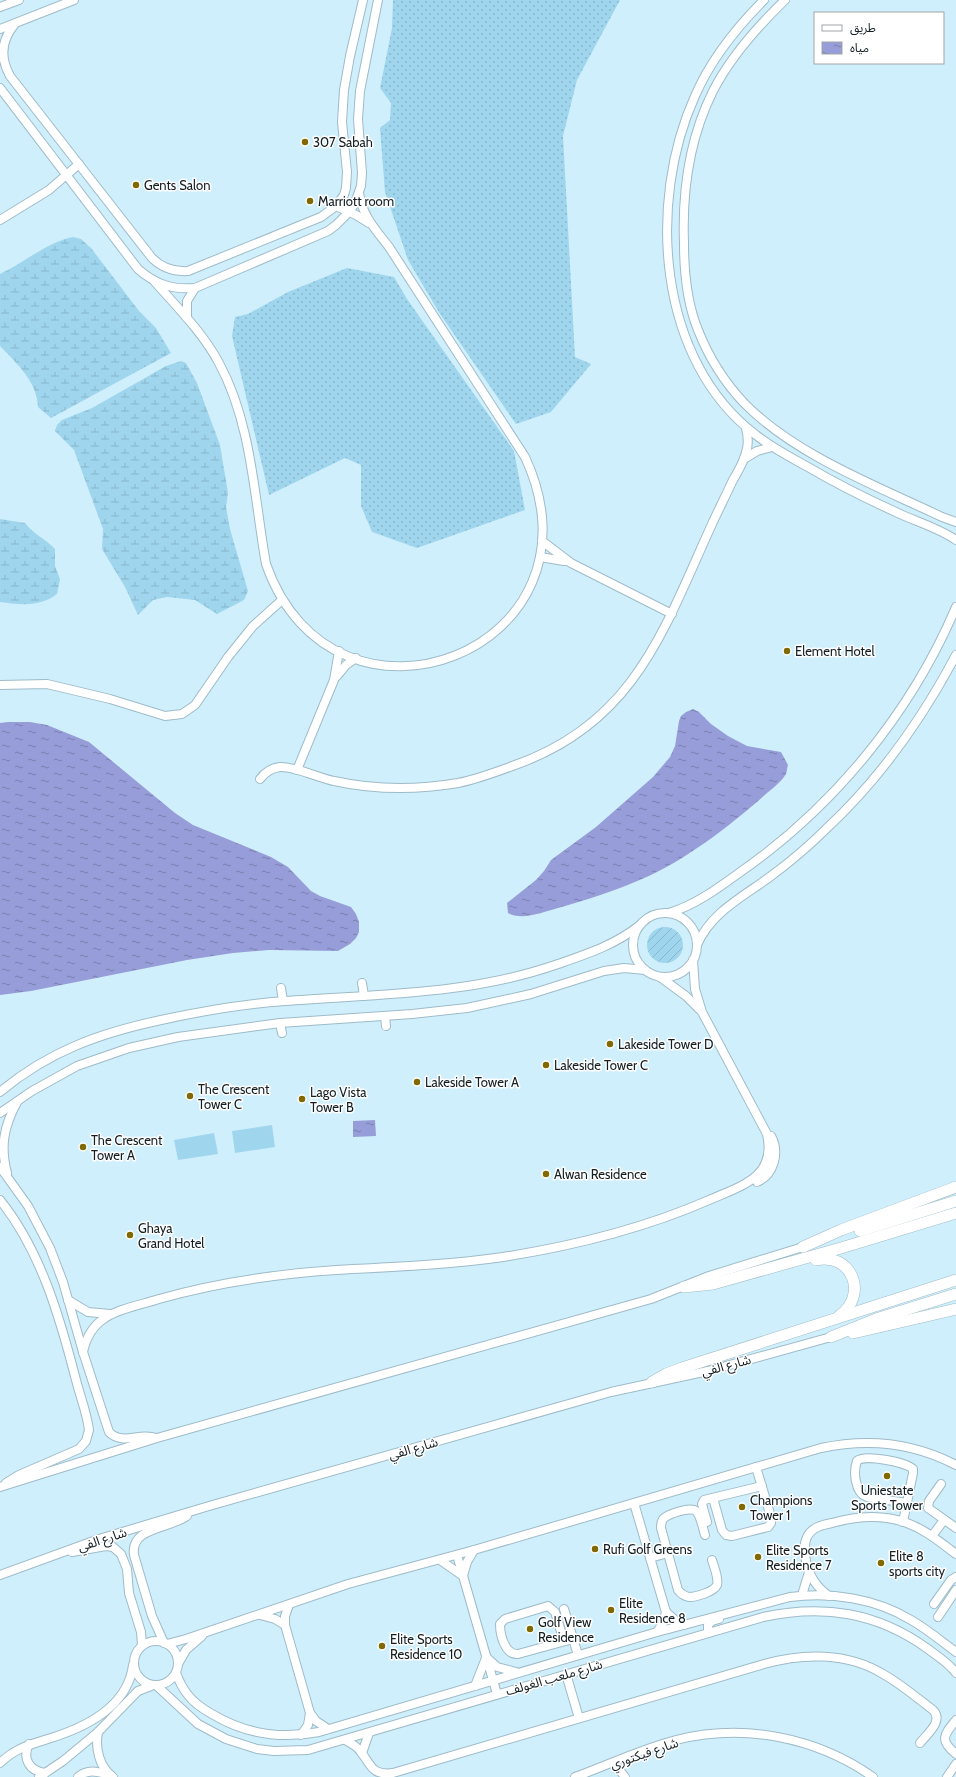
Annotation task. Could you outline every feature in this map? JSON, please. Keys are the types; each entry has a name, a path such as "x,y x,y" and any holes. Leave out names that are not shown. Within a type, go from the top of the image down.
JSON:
{"highway":[{"path":"803,1247 841,1230 956,1187"},
{"path":"803,1247 956,1201"},
{"path":"684,1287 706,1285 784,1264 956,1213"},
{"path":"784,1264 803,1263 826,1258 845,1266 853,1279 854,1295 848,1308 835,1318"},
{"path":"652,1382 673,1371 956,1280"},
{"path":"831,1337 871,1321 956,1294"},
{"path":"831,1337 956,1309"}],"street":[{"path":"0,7 19,0"},
{"path":"0,29 14,25 74,0"},
{"path":"14,25 6,37 2,56 4,65 10,76 152,258 158,264 172,271 188,271 196,269 321,216 336,206 344,195 348,180 343,139 343,98 348,66 363,0"},
{"path":"156,282 172,288 195,288 328,231 350,212 359,193 362,173 358,130 360,91 378,0"},
{"path":"764,0 727,42 715,59 695,94 687,113 675,152 670,186 668,246 676,311 682,330 695,359 709,382 733,414 746,428 772,447 847,488 956,540"},
{"path":"785,0 752,34 724,71 705,109 691,150 684,192 684,258 691,306 697,328 710,357 726,381 746,404 768,424 833,464 942,517 956,522"},
{"path":"0,88 138,269 156,282 187,318 212,352 234,395 247,446 266,564 282,600 293,616 320,640 339,651 356,658 382,665 409,666 444,661 476,647 499,629 514,612 531,584 540,557 542,540 541,504 533,474 525,457 389,246 374,228 362,208 359,193"},
{"path":"0,220 39,197 79,164"},
{"path":"336,206 350,212 374,228"},
{"path":"187,318 187,301 195,288"},
{"path":"260,778 274,768 285,767 346,784 389,788 420,788 484,777 531,760 570,739 603,715 642,667 672,614 716,516 744,459 748,444 746,428"},
{"path":"744,459 757,451 772,447"},
{"path":"542,540 571,563 672,614"},
{"path":"540,557 571,563"},
{"path":"0,685 47,684 110,699 165,716 182,714 195,705 228,657 253,626 282,600"},
{"path":"0,1086 66,1049 100,1035 183,1015 282,1001 443,990 505,980 550,967 600,949 621,939 653,916 669,913 696,902 751,865 782,841 828,798 869,751 906,700 938,645 956,607"},
{"path":"297,770 334,680 339,651"},
{"path":"83,1352 87,1338 94,1327 111,1314 170,1296 245,1281 336,1270 450,1264 533,1252 590,1239 646,1223 701,1203 742,1185 760,1180 772,1167 775,1158 774,1140 769,1131 762,1125 702,1012 695,989 693,960 696,945 700,936 712,920 795,858 858,797 914,726 956,655"},
{"path":"334,680 346,665 356,658"},
{"path":"669,913 686,920 692,928 696,945"},
{"path":"640,925 635,934 633,944 634,953 638,962 645,970"},
{"path":"658,976 667,977 678,973 688,966 693,960"},
{"path":"0,1114 18,1100 77,1066 111,1054 178,1037 280,1023 445,1011 488,1004 554,988 609,970 624,968 645,970 658,976 686,996 702,1012"},
{"path":"362,983 364,996"},
{"path":"281,988 282,1001"},
{"path":"385,1016 386,1026"},
{"path":"280,1023 282,1033"},
{"path":"0,1092 20,1076"},
{"path":"10,1179 1,1150 2,1132 18,1100"},
{"path":"0,1167 10,1179 33,1215 50,1248 68,1300 109,1432 113,1436 122,1439 143,1436 157,1438"},
{"path":"0,1200 18,1225 44,1278 67,1345 89,1430 83,1445 74,1452 19,1475 0,1487"},
{"path":"0,1487 157,1438 644,1302 709,1276 803,1247"},
{"path":"68,1300 88,1312 111,1314"},
{"name":"شارع الفي","path":"0,1575 63,1552 192,1511 604,1394 652,1382 708,1371 831,1337"},
{"path":"866,1443 867,1458"},
{"path":"0,1763 15,1751 29,1744 67,1732 88,1723 103,1712 125,1689 131,1678 135,1654 142,1645 153,1641 165,1643 209,1631 348,1584 440,1560 821,1448 844,1444 884,1443 915,1448 956,1465"},
{"path":"903,1522 907,1503 913,1473 911,1467 889,1461 867,1458 859,1459 856,1464 857,1487 859,1492 867,1497 907,1503"},
{"path":"710,1499 722,1530 726,1535 732,1536 768,1527 772,1520 756,1467"},
{"path":"941,1484 929,1501 928,1506 930,1510 956,1528"},
{"path":"709,1521 702,1504 710,1499 762,1486"},
{"path":"634,1503 666,1612 663,1623 657,1632"},
{"path":"705,1535 698,1514 695,1510 688,1509 667,1516 661,1522 661,1528 678,1590 687,1596 711,1591 716,1587 718,1581 712,1560"},
{"path":"178,1664 175,1652 165,1643 152,1616 134,1555 134,1547 136,1540 143,1534 177,1522 192,1511"},
{"path":"829,1596 819,1588 809,1572 805,1555 805,1541 807,1536 815,1528 849,1518 884,1518 915,1526 932,1536 956,1554"},
{"path":"932,1536 944,1520"},
{"path":"63,1552 78,1552 106,1546 119,1551 127,1568 129,1593 142,1645"},
{"path":"463,1576 467,1562 474,1550"},
{"path":"650,1558 668,1553"},
{"path":"457,1555 497,1694"},
{"path":"440,1560 463,1576"},
{"path":"802,1595 809,1572"},
{"path":"934,1604 951,1580 956,1577"},
{"path":"938,1617 956,1590"},
{"name":"شارع ملعب الغولف","path":"176,1673 188,1695 199,1706 219,1718 240,1728 262,1734 284,1736 301,1735 328,1729 657,1632 774,1600 802,1595 829,1596 863,1601 896,1612 911,1620 956,1652"},
{"path":"289,1605 285,1616 285,1625 310,1713 308,1725 301,1735"},
{"path":"564,1641 555,1612 548,1606 505,1618 500,1624 507,1650 512,1653 518,1654 573,1639"},
{"path":"708,1633 707,1628 710,1623 739,1613 744,1608"},
{"path":"564,1610 578,1655"},
{"name":"شارع ملعب الغولف","path":"154,1686 198,1724 221,1737 257,1749 291,1751 308,1750 345,1740 708,1633 780,1614 814,1610 847,1613 877,1622 906,1635 948,1664 956,1673"},
{"path":"666,1612 675,1620 684,1625"},
{"path":"257,1615 269,1617 285,1625"},
{"path":"29,1744 26,1749 27,1761 34,1770 42,1775 63,1761 98,1732 123,1709 142,1688 168,1682 176,1673 178,1664 190,1645 209,1631"},
{"path":"345,1740 362,1752 368,1765 372,1769 382,1773 393,1773 780,1659 815,1656 832,1657 866,1665 884,1674 936,1712 937,1721 920,1743"},
{"path":"486,1657 504,1670 519,1673"},
{"path":"475,1686 486,1657"},
{"path":"133,1665 139,1678 154,1686"},
{"path":"566,1674 579,1718"},
{"path":"310,1713 320,1724 328,1729"},
{"path":"956,1720 946,1732 944,1740 948,1747 956,1754"},
{"path":"98,1732 97,1751 102,1762 112,1776"},
{"path":"362,1752 369,1733"},
{"name":"شارع فيكتوري","path":"575,1777 647,1749 677,1740 724,1733 744,1733 782,1737 804,1743 845,1759 873,1777"},
{"path":"614,1763 625,1777"},
{"path":"947,1777 956,1764"},
{"path":"78,1777 84,1773 93,1771 112,1776"}],"green space":[{"path":"393,0 620,0 577,80 563,136 575,357 591,364 551,412 516,424 440,314 408,260 385,192 380,128 390,120 391,103 380,88 392,28"},
{"path":"73,237 81,239 91,248 139,311 156,328 171,353 51,418 38,407 37,398 30,381 19,366 0,346 0,274 54,243"},
{"path":"347,268 394,277 407,299 514,451 525,510 417,548 372,532 361,506 361,465 345,458 269,495 232,336 235,317 248,314 288,292"},
{"path":"181,361 186,363 197,383 220,445 228,493 226,507 230,529 248,591 244,600 217,614 195,600 167,597 153,600 138,615 125,587 102,549 103,529 74,450 55,431 57,425 62,420 92,408 166,366"},
{"path":"0,519 25,523 55,549 55,566 60,579 57,594 44,601 30,604 0,602"},
{"path":"669,927 678,932 682,938 682,952 678,958 669,963 661,963 652,958 648,952 647,941 652,932 658,928"},
{"path":"272,1125 275,1147 235,1153 232,1131"},
{"path":"214,1133 218,1154 178,1160 174,1140"}],"water":[{"path":"693,709 699,712 711,724 728,736 747,746 781,752 788,765 784,777 775,787 708,841 659,871 632,883 579,902 526,916 508,913 507,903 536,880 551,860 596,827 653,777 670,757 675,746 681,716"},
{"path":"30,722 47,725 89,742 175,813 193,825 271,857 288,867 311,891 320,896 351,907 359,922 359,932 356,938 350,944 338,951 269,950 233,953 187,960 31,991 0,995 0,723"},
{"path":"375,1120 376,1136 353,1137 353,1121"}],"place":[{"name":"307 Sabah","path":"305,142"},
{"name":"Gents Salon","path":"136,185"},
{"name":"Marriott room","path":"310,201"},
{"name":"Element Hotel","path":"787,651"},
{"name":"Lakeside Tower D","path":"610,1044"},
{"name":"Lakeside Tower C","path":"546,1065"},
{"name":"Lakeside Tower A","path":"417,1082"},
{"name":"The Crescent Tower C","path":"190,1096"},
{"name":"Lago Vista Tower B","path":"302,1099"},
{"name":"The Crescent Tower A","path":"83,1147"},
{"name":"Alwan Residence","path":"546,1174"},
{"name":"Ghaya Grand Hotel","path":"130,1235"},
{"name":"Uniestate Sports Tower","path":"887,1476"},
{"name":"Champions Tower 1","path":"742,1507"},
{"name":"Rufi Golf Greens","path":"595,1549"},
{"name":"Elite Sports Residence 7","path":"758,1557"},
{"name":"Elite 8 sports city","path":"881,1563"},
{"name":"Elite Residence 8","path":"611,1610"},
{"name":"Golf View Residence","path":"530,1629"},
{"name":"Elite Sports Residence 10","path":"382,1646"}]}
